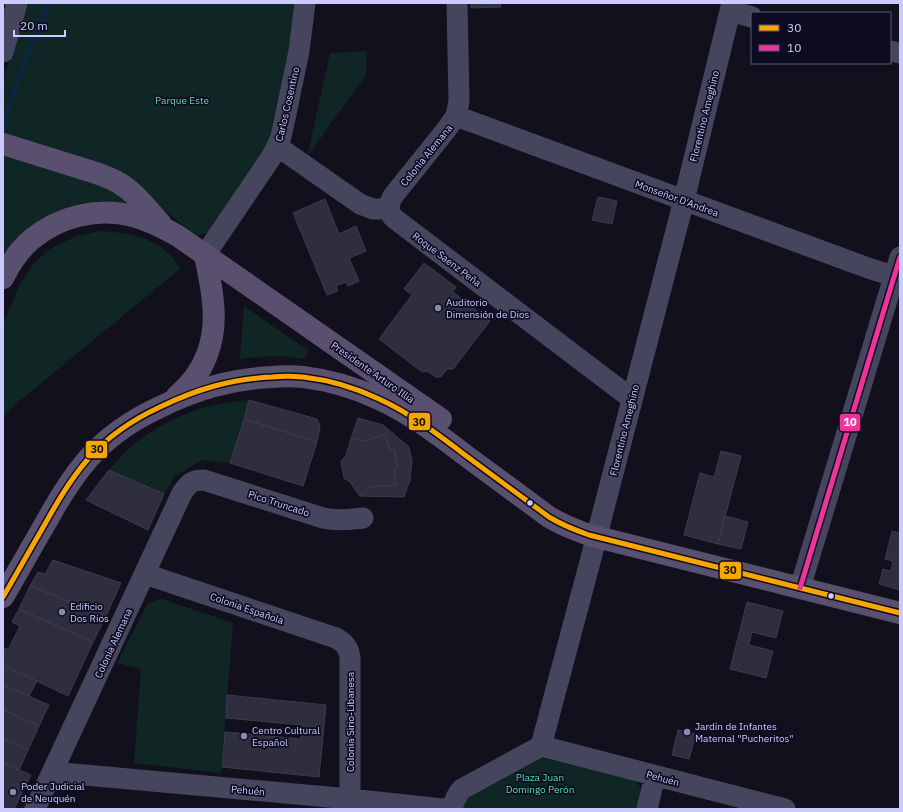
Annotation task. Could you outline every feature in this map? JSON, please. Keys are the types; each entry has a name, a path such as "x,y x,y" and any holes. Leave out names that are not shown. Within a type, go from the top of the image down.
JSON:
{"main road":[{"path":"3,144 93,172 118,182 129,189 165,228"},
{"path":"3,278 19,253 31,240 48,228 64,220 80,215 116,213 134,216 165,228"},
{"name":"Presidente Arturo Illia","path":"165,228 439,418 468,439 574,523 597,537"},
{"path":"3,597 55,506 76,474 88,459 102,444 119,430 139,417 168,403 184,390 195,378 206,357 213,335 213,303 205,255"},
{"name":"Presidente Arturo Illia","path":"168,403 209,387 263,377 302,377 343,385 361,391 398,409 435,433 555,520 574,530 900,613"}],"street":[{"path":"3,52 17,3"},
{"name":"Carlos Cosentino","path":"205,255 272,156 280,140 296,68 305,3"},
{"name":"Colonia Alemana","path":"389,209 393,196 456,116 460,95 457,3"},
{"path":"731,7 751,17"},
{"name":"Florentino Ameghino","path":"541,746 597,537 684,200 731,7"},
{"name":"Monseñor D'Andrea","path":"456,116 868,268 898,270"},
{"path":"277,146 360,204 373,209 389,209"},
{"name":"Roque Saenz Peña","path":"389,209 390,213 395,219 632,398"},
{"path":"800,588 898,270"},
{"name":"Colonia Alemana","path":"35,809 182,493 187,485 195,480"},
{"name":"Pico Truncado","path":"195,480 212,482 323,518 338,521 363,518"},
{"name":"Colonia Española","path":"145,574 336,638 346,646"},
{"name":"Colonia Sirio-Libanesa","path":"346,646 350,658 350,799"},
{"path":"452,809 457,794 462,788 541,746"},
{"name":"Pehuén","path":"541,746 785,809"},
{"name":"Pehuén","path":"52,772 443,809"},
{"path":"647,809 655,776"}],"green space":[{"name":"Parque Este","path":"25,3 298,3 271,141 209,231 201,235 193,233 130,183 3,135 3,81"},
{"path":"367,51 366,75 307,157 330,53"},
{"path":"3,151 98,180 131,204 109,201 86,202 51,213 31,226 17,240 3,261"},
{"path":"100,231 117,232 143,238 166,251 181,268 17,403 3,417 3,325 20,284 35,262 55,246 77,236"},
{"path":"244,306 309,351 304,359 272,356 240,359"},
{"path":"249,400 230,463 202,460 175,476 164,494 109,470 133,445 153,431 175,419 198,409 230,402"},
{"path":"162,599 233,623 221,773 134,763 141,669 117,663 148,603"},
{"name":"Plaza Juan Domingo Perón","path":"538,757 635,781 641,790 641,798 638,809 460,809 463,800"}],"building":[{"path":"471,3 500,3 501,7 471,8"},
{"path":"598,197 617,201 612,224 592,220"},
{"path":"325,199 339,234 356,226 366,251 349,258 359,281 348,286 346,282 336,286 338,291 327,295 293,213"},
{"name":"Auditorio Dimensión de Dios","path":"424,263 456,287 453,292 490,321 453,369 447,369 441,377 436,377 427,371 422,372 379,339 412,295 404,289"},
{"path":"249,400 317,419 320,427 317,442 244,419"},
{"path":"358,418 383,425 409,447 412,461 410,480 404,497 360,496 371,487 396,485 394,468 398,467 394,449 390,450 385,434 366,441 351,438"},
{"path":"244,419 317,442 303,486 230,463"},
{"path":"385,434 390,450 394,449 398,467 394,468 396,485 371,487 360,496 350,482 344,478 341,461 346,456 351,438 366,441"},
{"path":"721,451 741,456 718,544 684,535 700,473 714,477"},
{"path":"109,470 164,494 148,530 86,500"},
{"path":"725,516 748,522 741,549 718,544"},
{"path":"892,531 900,533 900,590 879,584 883,569 891,571 893,561 885,559"},
{"path":"53,560 121,583 106,616 30,586 38,572 45,574"},
{"name":"Edificio Dos Ríos","path":"30,586 106,616 93,642 19,609"},
{"path":"747,602 783,611 776,638 752,632 749,645 773,651 766,678 730,669"},
{"path":"19,609 93,642 68,696 3,665 3,647 8,650 20,626 12,622"},
{"path":"3,665 37,681 29,696 3,685"},
{"path":"3,685 49,705 39,726 3,710"},
{"name":"Centro Cultural Español","path":"227,695 326,705 319,777 222,767 225,732 301,739 302,725 226,718"},
{"path":"3,710 39,726 28,750 3,739"},
{"path":"678,730 696,734 689,759 672,755"},
{"path":"3,739 28,750 19,770 3,763"},
{"name":"Poder Judicial de Neuquén","path":"3,763 31,775 14,809 3,809"}],"waterway":[{"path":"3,126 23,65 49,3"}],"transit line":[{"name":"10","path":"800,588 900,257"},
{"name":"30","path":"3,597 68,485 88,459 112,436 130,423 150,412 201,390 242,380 291,376 313,378 342,385 370,395 391,405 414,418 549,517 589,535 900,613"}],"place":[{"name":"Auditorio Dimensión de Dios","path":"438,308"},
{"name":"Edificio Dos Ríos","path":"62,612"},
{"name":"Jardín de Infantes Maternal \"Pucheritos\"","path":"687,732"},
{"name":"Centro Cultural Español","path":"244,736"},
{"name":"Poder Judicial de Neuquén","path":"13,792"}]}
